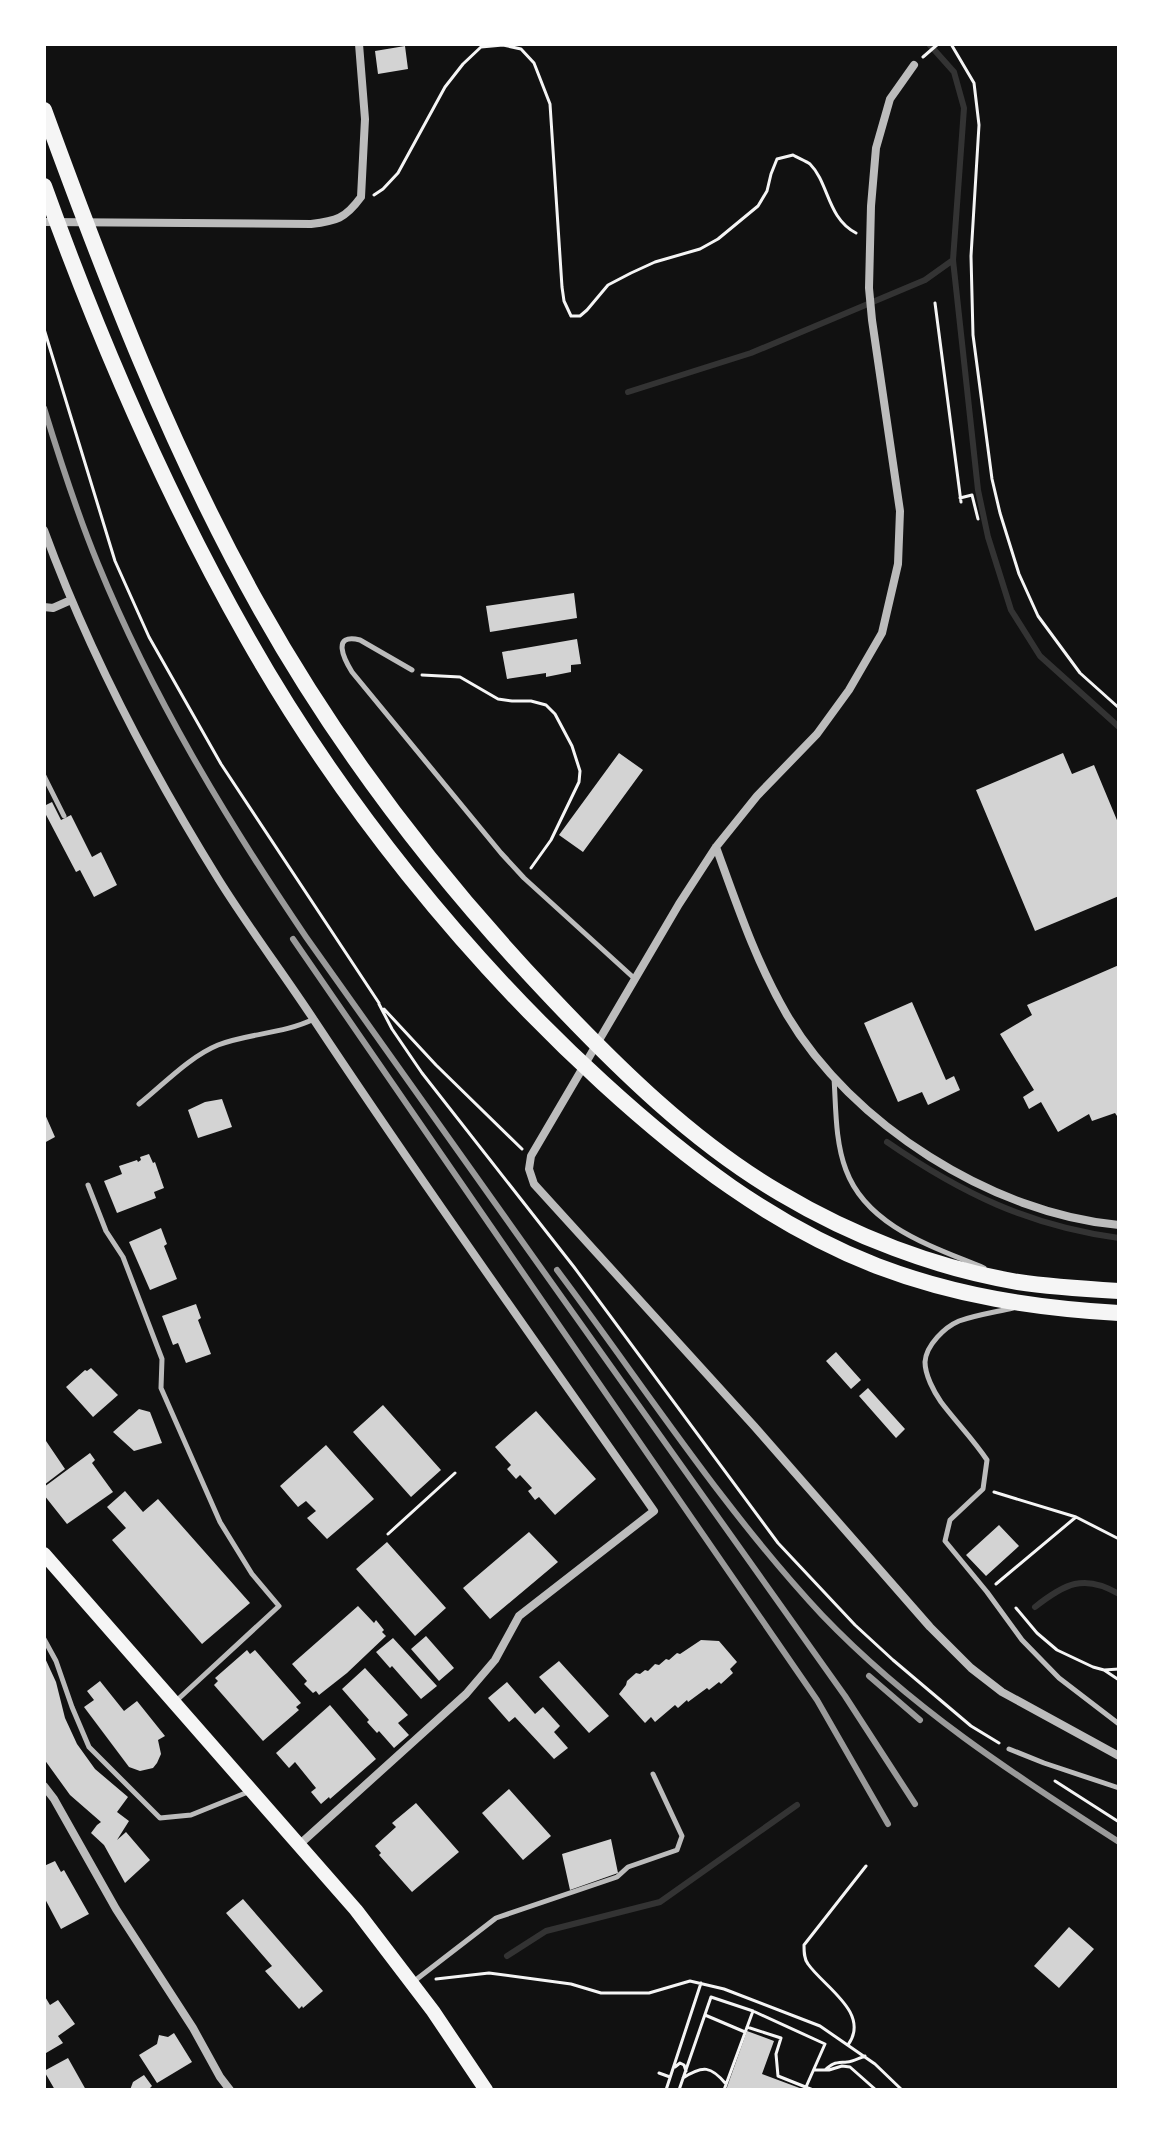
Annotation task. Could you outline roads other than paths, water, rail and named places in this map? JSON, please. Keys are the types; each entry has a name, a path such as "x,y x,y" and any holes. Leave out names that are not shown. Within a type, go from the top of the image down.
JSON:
{"highway":[{"path":"44,110 126,327 172,435 260,609 342,741 444,878 508,951 615,1062 690,1129 780,1194 903,1251 986,1276 1077,1289 1119,1291"},
{"path":"44,186 105,343 150,446 249,641 316,749 367,821 495,976 572,1055 628,1106 684,1154 762,1209 873,1264 944,1288 1026,1305 1119,1313"}],"main road":[{"path":"45,1557 300,1844 385,1946 414,1982 486,2090"}],"street":[{"path":"44,222 311,224 337,221 361,197 365,119 359,44"},
{"path":"914,65 890,99 876,148 871,206 869,288 872,320 900,511 898,564 882,633 849,690 817,734 757,796 716,847 679,904 531,1156 529,1169 534,1184 754,1426 930,1627 971,1668 1002,1692 1119,1756"},
{"path":"44,530 100,666 158,777 219,880 355,1084 654,1511 519,1616 495,1660 466,1694 300,1844"},
{"path":"44,607 53,608 71,600"},
{"path":"716,847 766,978 809,1048 834,1078 901,1138 956,1174 1049,1212 1119,1225"},
{"path":"44,1786 116,1909 230,2090"}],"lane":[{"path":"412,670 360,640 354,638 342,646 343,658 352,672 501,853 524,878 635,979"},
{"path":"44,776 64,816"},
{"path":"139,1104 213,1047 241,1038 287,1030 314,1019"},
{"path":"834,1078 838,1136 843,1157 853,1186 863,1199 896,1228 1019,1282"},
{"path":"88,1185 106,1231 123,1257 162,1359 161,1388 220,1522 252,1574 279,1606 174,1702"},
{"path":"1026,1305 957,1322 938,1336 928,1350 925,1362 928,1377 939,1400 987,1460 983,1489 950,1520 945,1541 1022,1640 1059,1678 1119,1724"},
{"path":"44,1639 56,1661 89,1747 160,1818 191,1815 252,1790"},
{"path":"1009,1749 1119,1788"},
{"path":"414,1982 496,1918 617,1877 628,1867 677,1850 682,1836 653,1774"}],"waterway":[{"path":"929,44 954,72 964,108 953,260 978,490 988,537 1011,610 1040,656 1119,727"},
{"path":"628,392 751,353 925,280 953,260"},
{"path":"887,1142 942,1177 997,1205 1055,1225 1119,1238"},
{"path":"1035,1607 1055,1592 1075,1584 1095,1584 1119,1594"},
{"path":"507,1956 546,1931 660,1902 797,1805"}],"railway":[{"path":"44,408 83,525 119,613 166,709 247,848 306,937 845,1696 915,1804"},
{"path":"293,939 817,1700 888,1824"},
{"path":"557,1270 751,1533 822,1615 891,1680 964,1738 1119,1842"},
{"path":"869,1676 920,1720"}]}
